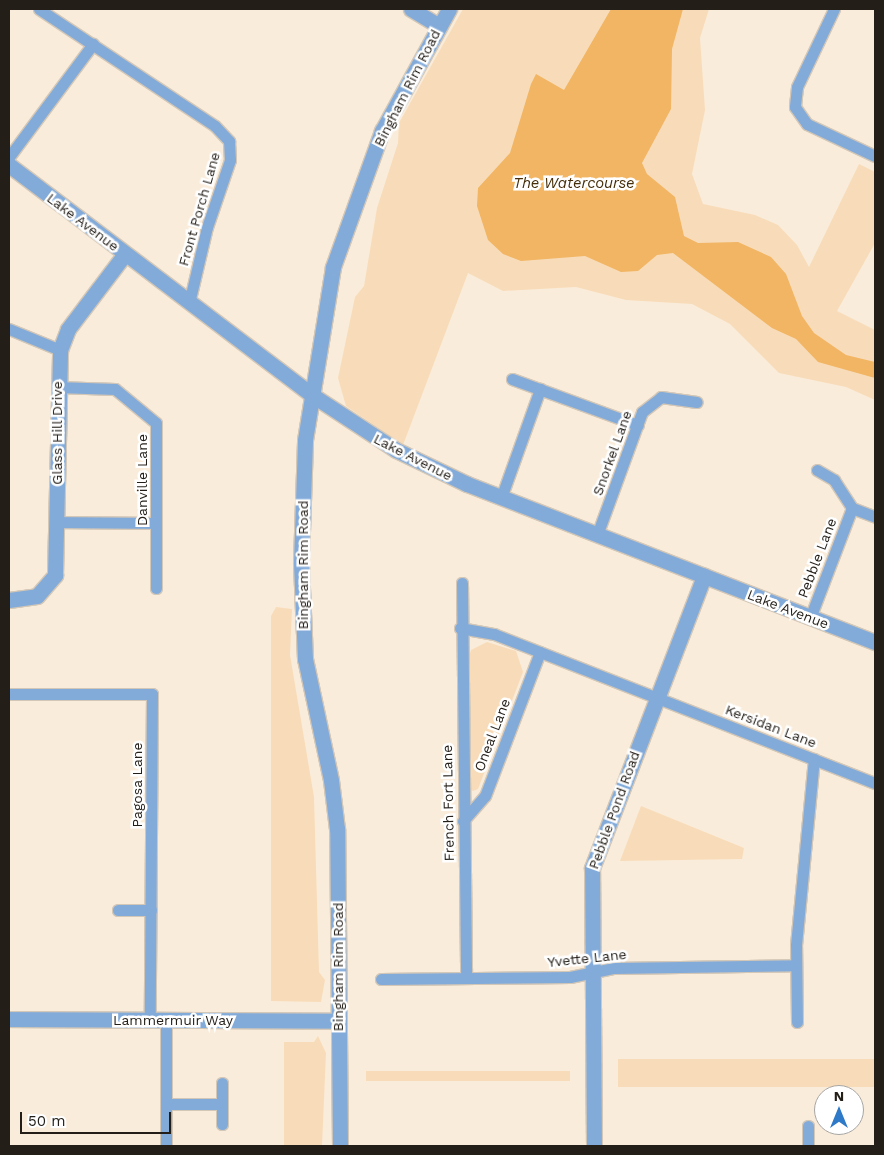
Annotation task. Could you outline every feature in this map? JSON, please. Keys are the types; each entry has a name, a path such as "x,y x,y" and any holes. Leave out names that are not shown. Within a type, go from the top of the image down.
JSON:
{"street":[{"path":"411,9 439,26"},
{"name":"Bingham Rim Road","path":"340,1146 337,829 331,780 305,660 301,562 305,440 333,267 382,131 450,9"},
{"name":"Lake Avenue","path":"9,165 312,395 396,450 501,498 875,642"},
{"name":"Glass Hill Drive","path":"9,600 37,596 52,581 58,564 57,387 60,350 68,329 125,254"},
{"name":"Pebble Pond Road","path":"594,1146 591,973 593,862 704,576"},
{"name":"Lammermuir Way","path":"9,1019 338,1021"}],"lane":[{"path":"9,157 93,44 39,9"},
{"path":"834,9 797,87 795,107 807,124 875,156"},
{"name":"Front Porch Lane","path":"93,44 214,126 231,147 189,303"},
{"path":"9,329 60,350"},
{"path":"512,379 638,424"},
{"name":"Danville Lane","path":"57,387 115,389 153,418 157,428 156,588"},
{"path":"501,498 540,389"},
{"name":"Snorkel Lane","path":"597,535 638,424 647,406 661,397 679,396 697,402"},
{"name":"Pebble Lane","path":"817,470 834,480 852,508 875,517"},
{"name":"Pebble Lane","path":"810,618 852,508"},
{"path":"57,522 156,523"},
{"name":"French Fort Lane","path":"462,583 460,628 466,978"},
{"path":"460,628 494,634 657,698"},
{"name":"Oneal Lane","path":"463,821 484,796 540,652"},
{"name":"Pagosa Lane","path":"9,694 152,694 150,1020"},
{"name":"Kersidan Lane","path":"657,698 875,783"},
{"path":"797,1022 796,966 814,759"},
{"path":"118,910 151,910"},
{"name":"Yvette Lane","path":"381,979 591,973 614,968 796,966"},
{"path":"166,1020 166,1146"},
{"path":"222,1083 222,1124"},
{"path":"166,1104 222,1104"},
{"path":"808,1126 808,1146"}],"shaded area":[{"path":"463,9 709,9 700,38 705,110 692,174 703,204 755,215 778,225 797,245 809,267 859,164 875,172 875,243 837,311 875,330 875,400 846,387 779,373 730,324 692,304 626,300 576,287 503,291 468,273 403,445 346,406 338,378 355,297 364,286 377,208 398,143 399,123"},
{"path":"276,607 292,609 290,655 314,797 319,972 325,980 321,1002 271,1001 271,616"},
{"path":"487,642 516,651 523,672 478,789 473,791 469,788 467,663 471,650"},
{"path":"641,806 744,848 742,859 620,861"},
{"path":"318,1036 326,1053 322,1146 284,1146 284,1042 314,1042"},
{"path":"618,1059 875,1059 875,1087 864,1087 864,1085 814,1085 814,1087 618,1087"},
{"path":"366,1071 570,1071 570,1081 366,1081"}],"water":[{"name":"The Watercourse","path":"611,9 683,9 672,49 671,109 642,163 647,174 675,197 684,236 698,243 738,242 771,257 786,274 802,316 814,333 846,355 875,362 875,378 818,362 796,339 772,328 673,253 657,255 638,271 621,272 585,256 521,261 503,254 488,240 477,206 478,188 510,153 531,84 536,74 564,90"}]}
